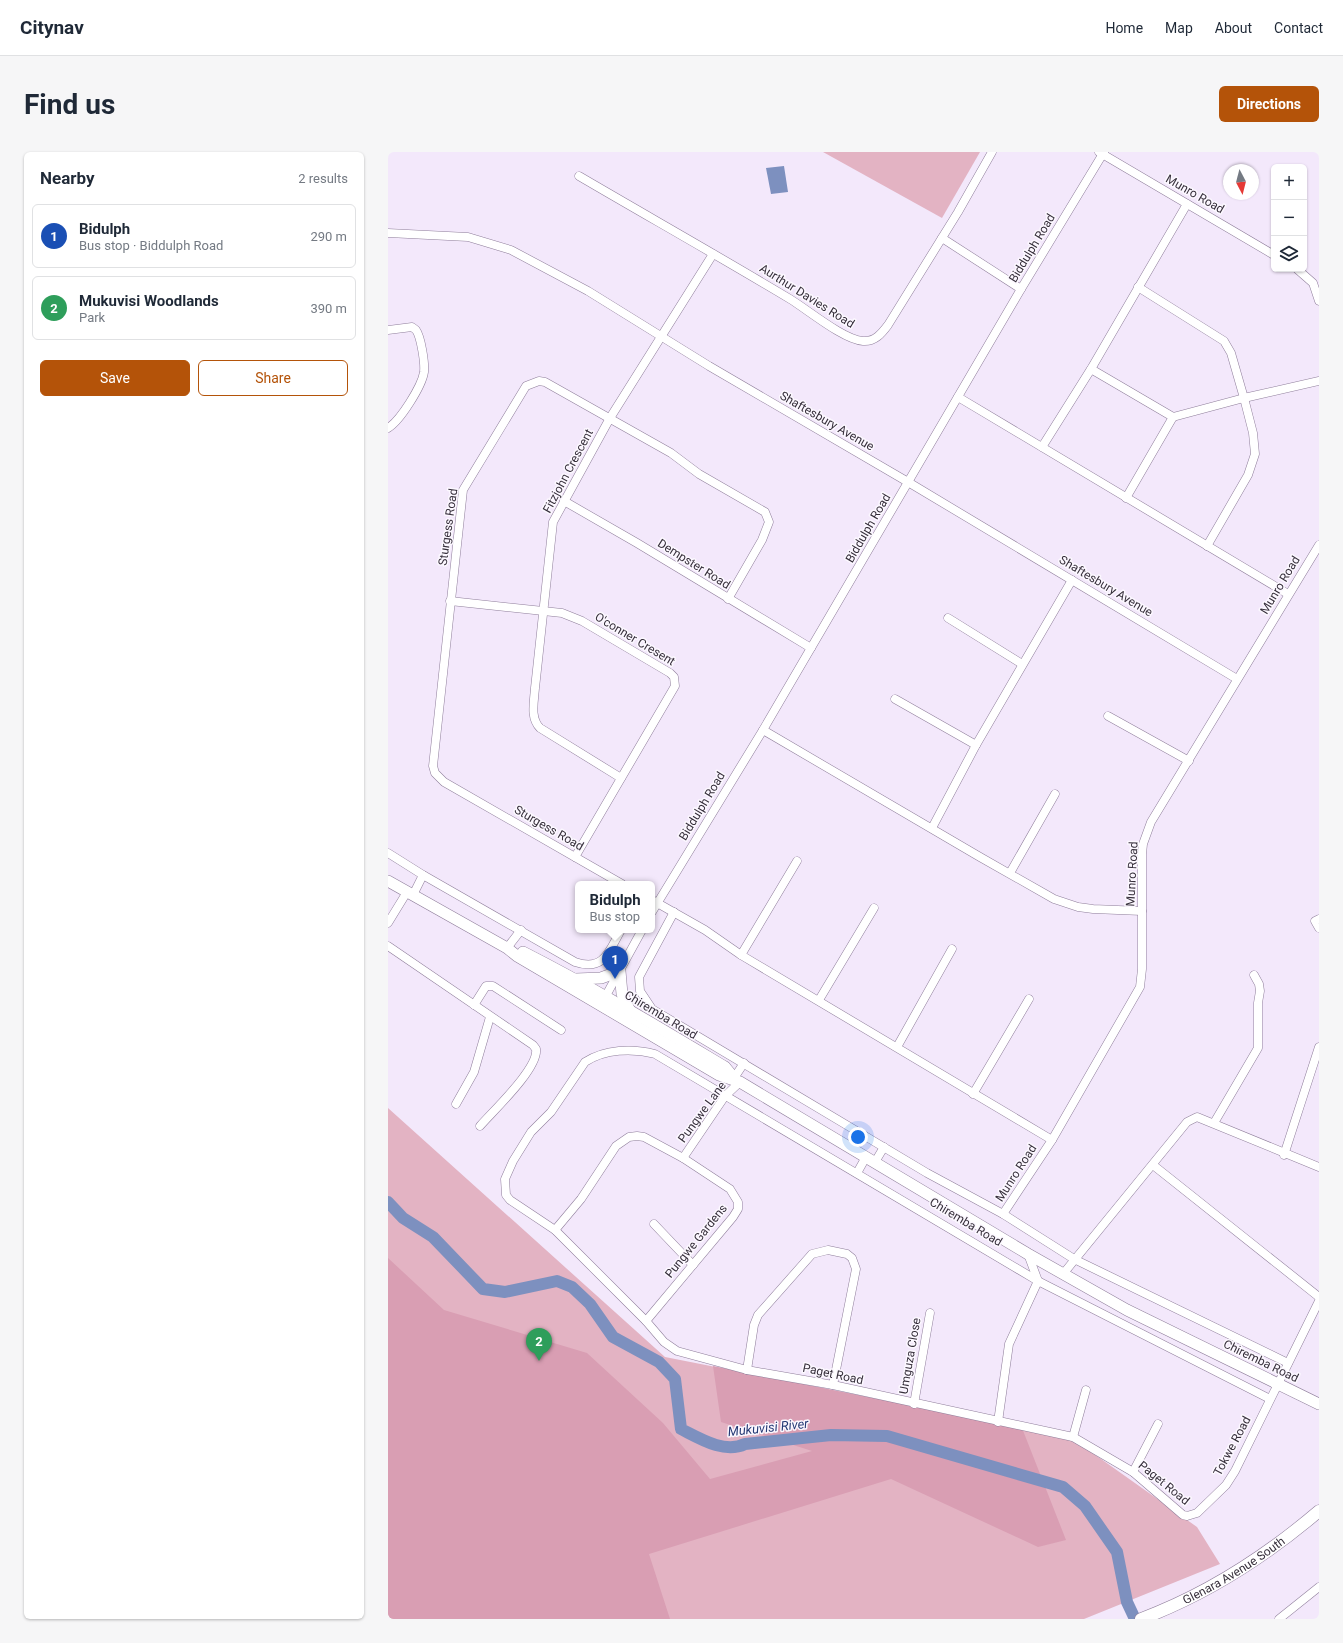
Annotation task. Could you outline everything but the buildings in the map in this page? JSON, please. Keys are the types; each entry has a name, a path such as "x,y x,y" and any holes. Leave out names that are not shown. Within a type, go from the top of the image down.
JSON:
{"main road":[{"name":"Chiremba Road","path":"388,881 507,948 517,956 603,1001 719,1075 737,1080"},
{"name":"Chiremba Road","path":"507,948 520,950 576,979 603,1001 631,1011 724,1067 737,1080 1028,1254 1127,1310 1319,1404"},
{"path":"576,979 601,978 620,971 622,994 631,1011"},
{"name":"Glenara Avenue South","path":"1142,1619 1202,1592 1240,1571 1273,1548 1319,1511"}],"street":[{"name":"Aurthur Davies Road","path":"579,176 792,300 843,333 863,341 871,340 877,337 888,325 942,238 992,152"},
{"name":"Munro Road","path":"1102,153 1271,253"},
{"name":"Biddulph Road","path":"655,902 763,730 812,648 1102,153"},
{"path":"1042,447 1091,369 1187,204"},
{"name":"Shaftesbury Avenue","path":"388,233 468,237 511,250 588,291 662,337 1237,679"},
{"path":"942,238 1021,289"},
{"name":"Fitzjohn Crescent","path":"621,778 536,724 534,710 535,688 553,522 610,418 713,254"},
{"path":"1300,272 1313,283 1319,301"},
{"path":"1138,287 1206,328 1224,341 1231,353 1244,398 1255,443 1253,464 1207,546"},
{"path":"388,330 412,328 416,330 424,364 424,373 419,386 398,419 388,428"},
{"path":"1091,369 1173,417"},
{"name":"Sturgess Road","path":"617,881 444,782 435,773 433,766 463,490 526,386 539,381 545,382 671,453 699,474 765,512 769,522 762,540 728,599"},
{"path":"1126,498 1173,417 1244,398 1319,381"},
{"path":"958,397 1288,594"},
{"name":"Dempster Road","path":"564,501 812,648"},
{"name":"Munro Road","path":"1003,1214 1052,1140 1140,986 1142,969 1142,859 1145,837 1151,822 1319,545"},
{"path":"932,828 976,745 1072,580"},
{"name":"O'conner Cresent","path":"450,601 562,613 582,621 670,673 674,677 675,686 575,857"},
{"path":"948,618 1022,664"},
{"path":"895,698 976,745"},
{"path":"1108,716 1189,761"},
{"path":"763,730 1046,895 1078,907 1142,911"},
{"path":"1010,873 1055,794"},
{"path":"388,853 423,875 575,962 584,965 592,965 604,959 619,933"},
{"path":"741,955 797,861"},
{"path":"388,923 423,875"},
{"path":"655,902 705,930 741,955 819,1000 973,1094 1052,1140"},
{"path":"819,1000 874,908"},
{"path":"674,912 639,977 640,991 652,1009 927,1173 1003,1214 1074,1259 1288,1363"},
{"path":"1319,919 1315,921 1319,928"},
{"path":"507,948 521,930"},
{"path":"603,1001 640,933"},
{"path":"388,946 533,1045 536,1054 535,1059 515,1088 480,1126"},
{"path":"897,1047 952,949"},
{"path":"1214,1123 1258,1048 1258,1003 1260,991 1259,984 1254,975"},
{"path":"474,1005 486,986 493,986 561,1030"},
{"path":"973,1094 1029,999"},
{"path":"456,1104 474,1072 490,1017"},
{"path":"1284,1155 1319,1047"},
{"name":"Chiremba Road","path":"504,1188 505,1179 525,1140 551,1112 585,1062 591,1058 618,1051 632,1050 655,1054 1038,1281 1270,1399"},
{"name":"Pungwe Lane","path":"683,1158 737,1080 744,1063"},
{"path":"1064,1274 1074,1259 1190,1119 1197,1117 1214,1123 1284,1155 1319,1167"},
{"name":"Pungwe Gardens","path":"555,1230 581,1199 616,1146 622,1140 637,1136 644,1137 683,1158 730,1189 738,1202 738,1209 733,1217 646,1321"},
{"path":"857,1173 884,1147"},
{"path":"1153,1164 1319,1297"},
{"name":"Paget Road","path":"504,1188 506,1195 510,1200 555,1230 646,1321 664,1342 677,1351 747,1370 833,1386 1073,1437 1133,1472 1177,1512 1187,1516 1197,1513"},
{"path":"654,1224 693,1265"},
{"path":"747,1370 754,1325 758,1316 812,1254 828,1250 847,1254 852,1258 856,1269 833,1386"},
{"path":"998,1422 1009,1344 1038,1281 1028,1254"},
{"name":"Tokwe Road","path":"1197,1513 1226,1484 1245,1452 1319,1301"},
{"name":"Umguza Close","path":"914,1404 930,1313"},
{"path":"1073,1437 1086,1390"},
{"path":"1133,1472 1158,1424"},
{"path":"1279,1619 1319,1587"}],"shaded area":[{"path":"823,152 980,152 942,218"},
{"path":"388,1108 665,1357 1070,1437 1197,1527 1220,1564 1084,1619 388,1619"},
{"path":"388,1258 444,1310 587,1353 663,1423 710,1479 812,1451 721,1422 713,1366 1022,1428 1066,1540 1038,1547 891,1479 649,1554 670,1619 388,1619"}],"water":[{"path":"784,166 788,192 771,194 766,168"}],"waterway":[{"name":"Mukuvisi River","path":"388,1202 403,1218 433,1237 483,1289 505,1292 557,1281 572,1287 590,1304 613,1337 659,1362 675,1379 681,1429 712,1444 737,1447 745,1444 831,1435 887,1436 1063,1487 1085,1506 1117,1552 1127,1602 1135,1619"}],"place":[{"name":"Bidulph","path":"615,979"},
{"name":"Mukuvisi Woodlands","path":"539,1361"}]}
